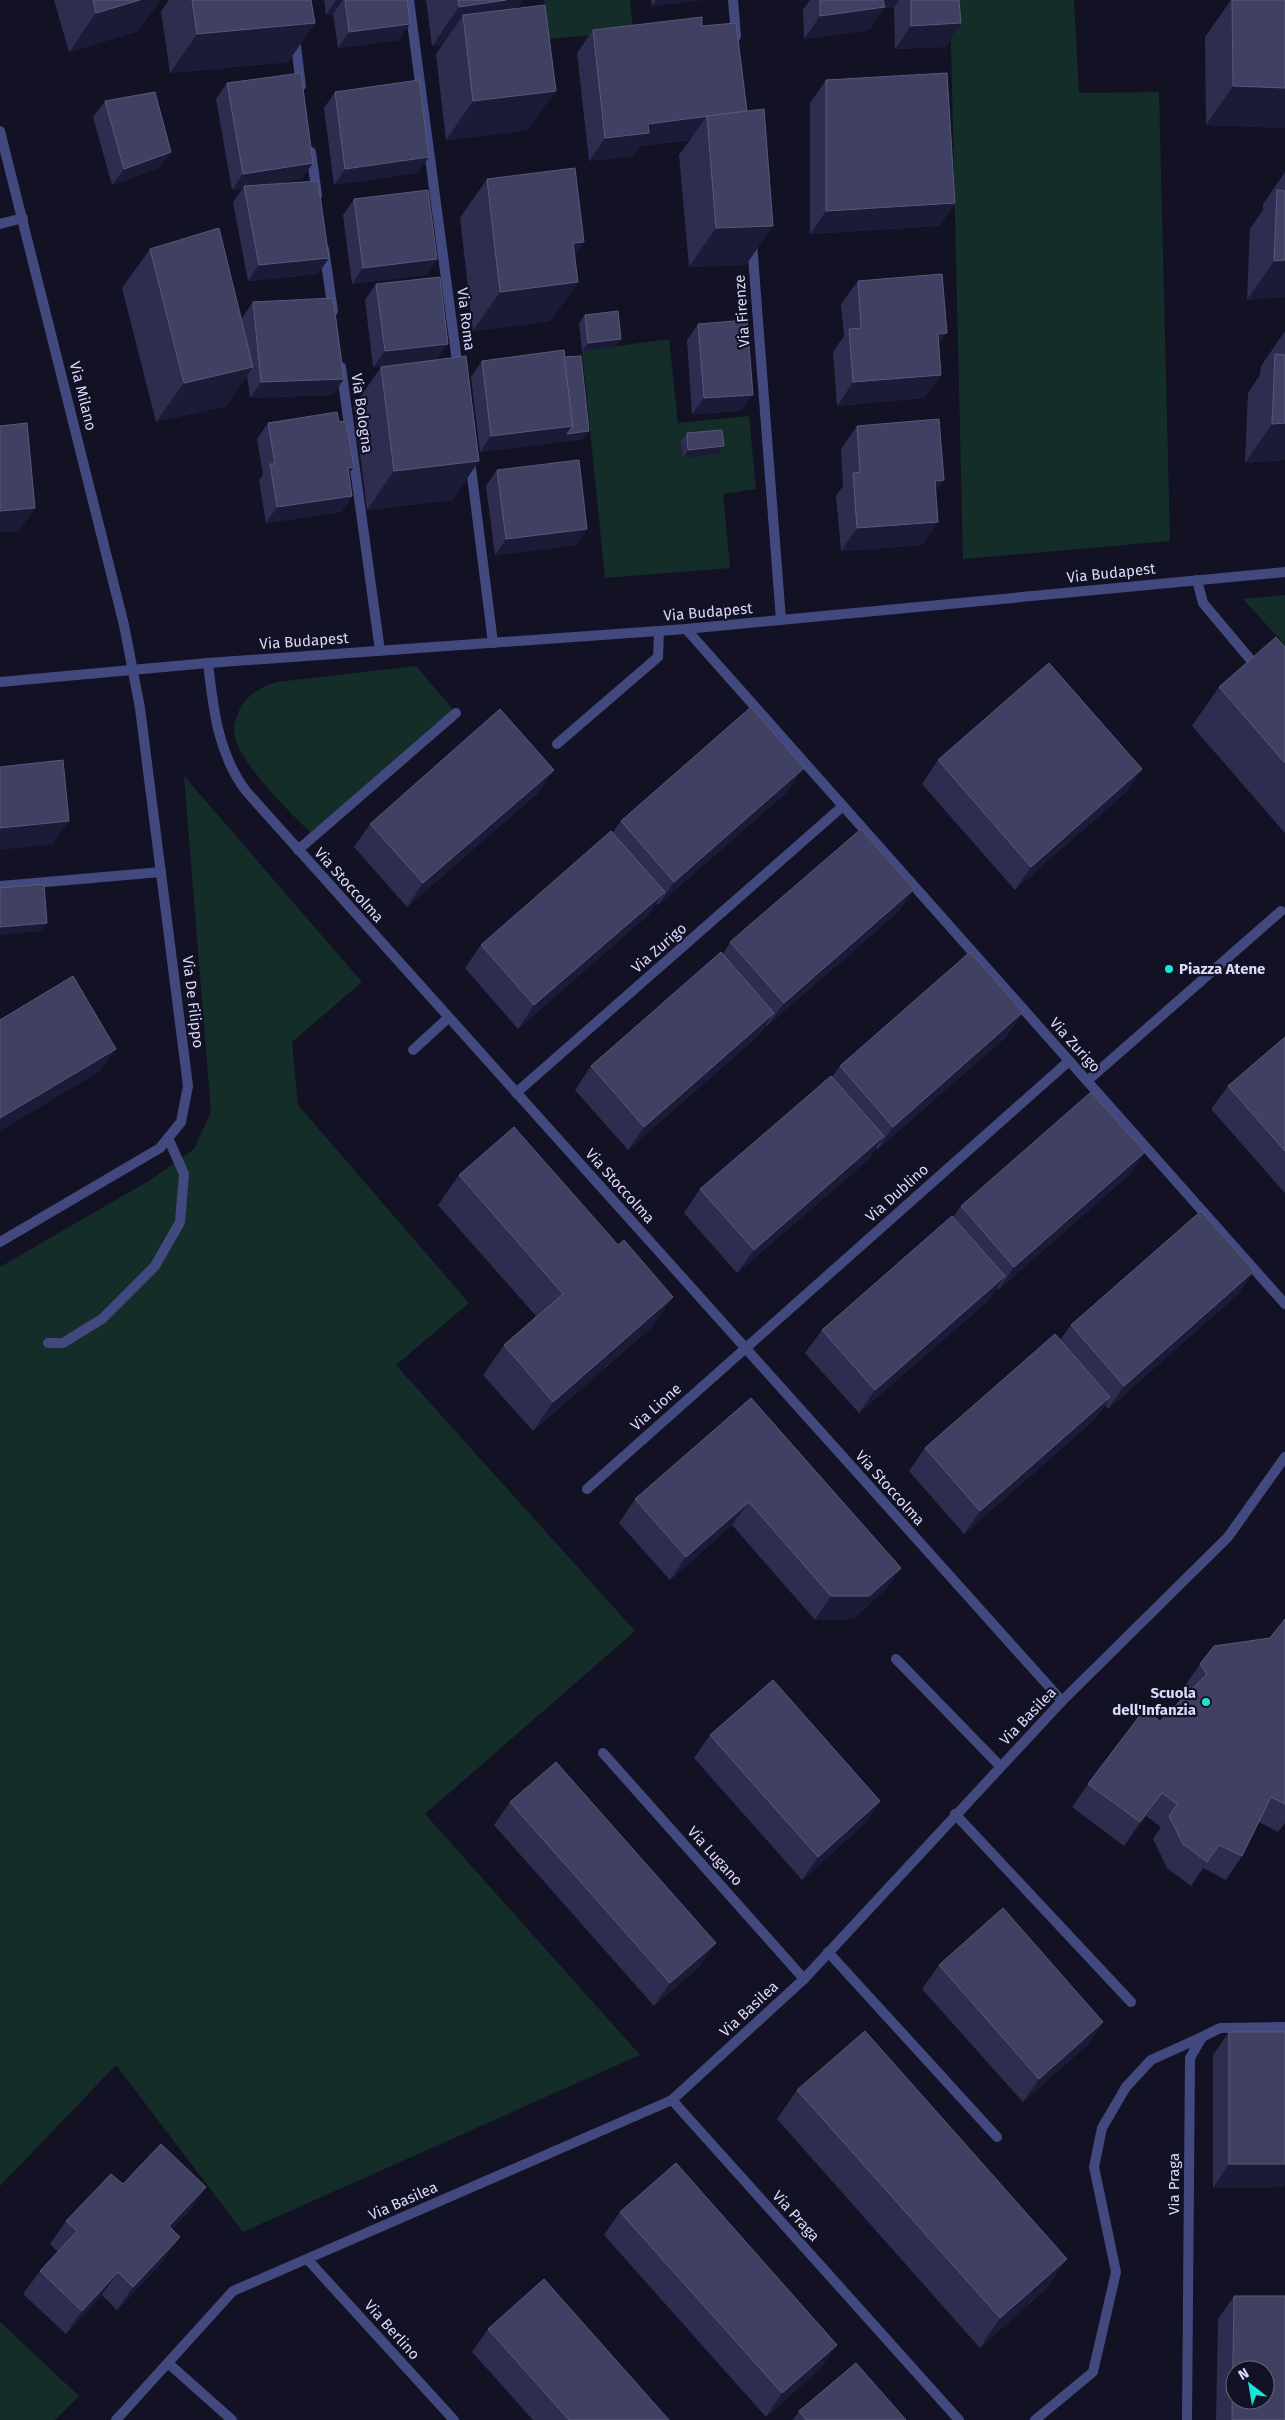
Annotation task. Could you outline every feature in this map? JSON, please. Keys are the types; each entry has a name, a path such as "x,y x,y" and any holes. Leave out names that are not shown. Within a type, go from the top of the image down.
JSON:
{"street":[{"name":"Via Roma","path":"410,0 460,383"},
{"path":"733,0 737,49"},
{"path":"294,30 303,98"},
{"name":"Via Milano","path":"0,131 124,625 132,670"},
{"path":"309,137 318,206"},
{"path":"0,224 23,218"},
{"path":"322,236 335,324"},
{"name":"Via Firenze","path":"752,236 782,620"},
{"name":"Via Bologna","path":"339,353 380,651"},
{"path":"469,452 493,643"},
{"name":"Via Budapest","path":"0,682 208,663 686,629 1285,572"},
{"path":"1197,580 1202,603 1255,665"},
{"name":"Via Zurigo","path":"686,629 1285,1304"},
{"path":"557,744 658,657 659,631"},
{"name":"Via Stoccolma","path":"208,663 215,721 234,775 298,850 448,1018 1062,1702"},
{"name":"Via De Filippo","path":"0,1242 160,1148 181,1122 188,1086 140,708 132,670"},
{"path":"298,850 456,713"},
{"name":"Via Zurigo","path":"516,1093 843,806"},
{"path":"0,886 160,872"},
{"path":"1087,1081 1281,911"},
{"path":"413,1050 448,1018"},
{"name":"Via Dublino","path":"745,1349 1069,1061"},
{"path":"48,1343 63,1343 102,1319 155,1266 180,1222 184,1174 168,1138"},
{"name":"Via Lione","path":"587,1488 745,1349"},
{"name":"Via Basilea","path":"116,2420 233,2291 672,2100 804,1979 1000,1766 1228,1537 1285,1457"},
{"path":"896,1659 1000,1766"},
{"name":"Via Lugano","path":"603,1753 804,1979"},
{"path":"955,1814 1131,2002"},
{"path":"828,1952 997,2137"},
{"path":"1035,2420 1093,2372 1116,2272 1094,2167 1102,2128 1126,2086 1151,2060 1220,2028 1285,2027"},
{"name":"Via Praga","path":"1187,2420 1190,2058 1202,2037"},
{"name":"Via Praga","path":"672,2100 959,2420"},
{"name":"Via Berlino","path":"308,2260 454,2420"},
{"path":"168,2363 232,2420"}],"green space":[{"path":"544,0 630,0 633,31 549,39"},
{"path":"950,0 1074,0 1079,93 1159,92 1170,541 963,559"},
{"path":"669,339 678,423 749,416 756,489 723,494 730,568 605,578 582,351"},
{"path":"1285,595 1285,645 1243,599"},
{"path":"416,666 456,713 314,836 279,801 254,772 244,757 237,743 234,730 234,725 242,705 255,692 277,682"},
{"path":"184,776 362,982 292,1042 298,1105 469,1303 396,1365 635,1631 425,1814 640,2055 243,2232 116,2065 0,2186 0,1267 152,1179 194,1149 211,1112"},
{"path":"0,2322 79,2396 55,2420 0,2420"}],"building":[{"path":"93,0 140,0 96,13"},
{"path":"192,0 311,0 315,23 197,34"},
{"path":"345,0 407,0 410,24 349,32"},
{"path":"458,0 506,0 459,7"},
{"path":"820,0 883,0 885,7 820,16"},
{"path":"911,0 959,0 961,23 911,26"},
{"path":"1232,0 1285,0 1285,88 1233,86"},
{"path":"545,5 556,91 473,101 463,15"},
{"path":"702,17 702,26 736,23 747,111 648,124 649,133 605,138 593,30"},
{"path":"301,73 313,163 243,174 227,83"},
{"path":"947,73 955,203 826,211 826,80"},
{"path":"419,80 429,157 345,169 335,92"},
{"path":"155,92 171,152 124,169 105,101"},
{"path":"764,109 773,226 716,228 707,116"},
{"path":"575,168 584,242 573,243 578,282 500,292 487,179"},
{"path":"318,181 329,258 259,265 244,186"},
{"path":"428,190 437,259 363,268 354,199"},
{"path":"1277,190 1285,191 1285,260 1274,261"},
{"path":"219,228 253,367 184,383 150,249"},
{"path":"942,274 947,333 938,334 941,375 853,382 849,329 861,328 858,281"},
{"path":"440,277 448,344 385,351 376,284"},
{"path":"333,298 344,379 261,382 253,302"},
{"path":"618,311 621,339 588,343 585,315"},
{"path":"747,320 753,395 704,398 698,324"},
{"path":"564,350 573,426 491,436 482,361"},
{"path":"1275,354 1285,355 1285,423 1272,424"},
{"path":"466,356 479,461 394,471 381,367"},
{"path":"581,356 589,431 567,434 573,426 564,357"},
{"path":"337,412 339,422 346,421 354,467 348,468 352,496 277,507 270,464 275,464 268,423"},
{"path":"939,419 944,480 935,481 938,522 857,528 853,473 860,472 857,426"},
{"path":"27,423 35,508 0,511 0,426"},
{"path":"722,430 724,446 688,450 687,433"},
{"path":"579,460 587,529 506,539 497,470"},
{"path":"1276,637 1285,647 1285,763 1219,687"},
{"path":"1049,663 1142,769 1031,867 938,760"},
{"path":"751,707 804,768 674,882 621,821"},
{"path":"500,709 554,770 423,883 370,824"},
{"path":"63,760 69,821 0,828 0,767"},
{"path":"861,829 914,889 784,1003 730,942"},
{"path":"611,831 665,892 534,1005 481,945"},
{"path":"44,884 47,923 0,927 0,888"},
{"path":"721,952 774,1013 644,1127 591,1066"},
{"path":"970,952 1023,1012 893,1127 840,1066"},
{"path":"73,976 116,1049 0,1118 0,1020"},
{"path":"1285,1037 1285,1151 1228,1086"},
{"path":"831,1076 884,1136 754,1250 700,1189"},
{"path":"1091,1092 1145,1152 1014,1267 961,1206"},
{"path":"514,1127 618,1245 624,1240 673,1297 553,1402 504,1345 563,1294 459,1175"},
{"path":"1201,1211 1254,1271 1124,1386 1071,1325"},
{"path":"952,1216 1005,1276 875,1390 822,1330"},
{"path":"1055,1334 1110,1397 980,1511 925,1448"},
{"path":"751,1398 901,1568 869,1596 831,1596 749,1502 686,1557 635,1499"},
{"path":"1285,1619 1285,1804 1271,1797 1242,1856 1219,1845 1207,1862 1183,1844 1169,1816 1177,1804 1162,1793 1140,1822 1088,1784 1144,1710 1160,1721 1207,1674 1200,1664 1214,1646 1270,1638"},
{"path":"773,1680 880,1801 818,1857 710,1735"},
{"path":"556,1762 716,1943 670,1983 510,1802"},
{"path":"1003,1908 1103,2022 1039,2079 939,1965"},
{"path":"865,2031 1067,2259 1000,2318 797,2090"},
{"path":"1229,2032 1285,2032 1285,2164 1229,2164"},
{"path":"161,2144 206,2187 169,2226 180,2237 133,2287 118,2272 82,2311 40,2271 77,2231 66,2221 111,2174 123,2184"},
{"path":"676,2163 837,2345 782,2393 620,2212"},
{"path":"544,2279 669,2420 569,2420 488,2329"},
{"path":"1234,2296 1285,2296 1285,2420 1232,2420 1232,2410 1275,2410 1275,2360 1233,2360"},
{"path":"856,2363 906,2420 806,2420 799,2411"}],"place":[{"name":"Piazza Atene","path":"1169,969"},
{"name":"Scuola dell'Infanzia","path":"1206,1702"}]}
